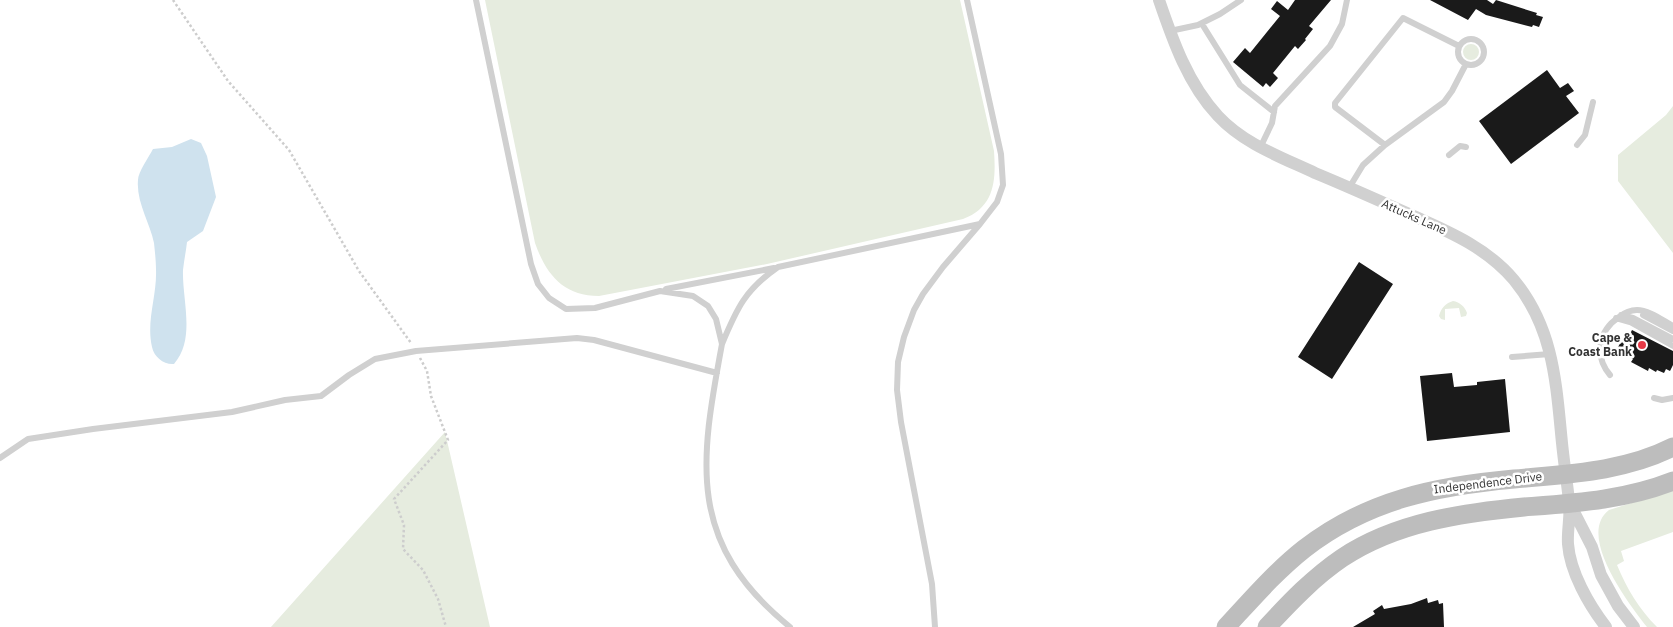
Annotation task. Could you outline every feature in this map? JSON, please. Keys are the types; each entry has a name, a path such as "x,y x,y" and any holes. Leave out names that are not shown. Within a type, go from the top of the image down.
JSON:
{"street":[{"name":"Attucks Lane","path":"1159,0 1170,31 1194,84 1209,106 1237,134 1260,148 1432,224 1485,252 1502,266 1522,290 1540,324 1551,354 1555,376 1565,474 1570,503 1568,545 1574,566 1589,603 1606,627"},
{"name":"Independence Drive","path":"1226,627 1287,563 1324,535 1360,514 1401,498 1450,486 1614,467 1634,462 1673,447"},
{"path":"1267,627 1294,598 1327,569 1361,547 1406,528 1456,515 1616,498 1673,481"},
{"name":"Attucks Lane","path":"1570,503 1592,547 1601,576 1618,606 1634,627"}],"lane":[{"path":"476,0 532,264 538,284 549,298 566,309 596,308 660,291 980,224"},
{"path":"935,627 932,584 901,422 897,390 898,362 904,337 919,302 943,267 997,202 1003,184 1001,154 967,0"},
{"path":"1170,31 1202,24 1241,0"},
{"path":"1260,148 1272,123 1275,106 1330,46 1342,24 1347,0"},
{"path":"1385,145 1336,108 1335,104 1403,18 1458,46"},
{"path":"1202,24 1240,85 1274,112"},
{"path":"1472,38 1483,46 1484,55 1479,62 1471,65 1466,64 1458,56 1458,46 1463,40 1472,38"},
{"path":"1349,188 1362,165 1385,145 1444,102 1452,92 1466,64"},
{"path":"1577,145 1583,139 1592,102"},
{"path":"1449,155 1460,146 1466,147"},
{"path":"778,267 760,279 748,292 722,344 705,463 707,496 714,529 728,557 749,589 768,609 790,627"},
{"path":"660,291 693,296 708,306 716,319 722,344"},
{"path":"1610,375 1602,360 1600,345 1604,332 1621,315 1632,310 1640,310 1673,326"},
{"path":"1621,315 1634,312 1642,314 1673,331"},
{"path":"1621,315 1633,318 1673,339"},
{"path":"1621,315 1673,346"},
{"path":"0,458 28,440 102,428 232,412 285,400 321,396 375,359 416,351 577,338 594,340 717,373"},
{"path":"1512,357 1551,354"},
{"path":"1654,398 1662,400 1673,398"}],"path":[{"path":"172,0 228,81 289,150 359,271 416,351 427,371 431,396 448,440 394,499 404,525 403,549 424,570 438,599 446,627"}],"shaded area":[{"path":"485,0 960,0 994,151 994,182 991,191 982,207 974,214 963,219 767,264 599,296 575,292 558,281 551,273 539,254 535,243"},
{"path":"1471,44 1477,46 1479,52 1477,58 1471,60 1465,58 1463,52 1465,46"},
{"path":"1673,106 1673,253 1618,181 1618,155 1666,115"},
{"path":"1453,301 1458,302 1464,307 1467,313 1466,316 1461,317 1459,308 1445,309 1445,320 1441,319 1439,316 1442,308"},
{"path":"445,432 490,627 271,627"},
{"path":"1673,490 1673,532 1621,551 1624,561 1617,565 1634,598 1657,627 1647,627 1629,603 1609,569 1598,536 1600,521 1609,510"}],"water":[{"path":"191,139 201,143 207,156 216,197 203,231 187,242 183,270 186,319 185,343 181,354 174,364 170,364 163,362 157,357 153,351 150,337 156,280 154,243 139,196 138,177 153,149 172,147"}],"building":[{"path":"1295,0 1331,0 1309,26 1313,29 1306,40 1298,49 1295,46 1273,73 1278,78 1270,87 1266,83 1263,87 1233,62 1245,48 1250,53 1280,16 1271,9 1277,1 1288,10"},
{"path":"1430,0 1487,0 1493,4 1496,0 1537,13 1536,15 1543,17 1539,27 1533,25 1532,27 1486,15 1476,9 1468,20"},
{"path":"1547,70 1560,88 1568,83 1574,91 1566,96 1579,113 1511,164 1479,121"},
{"path":"1359,262 1393,284 1332,379 1298,357"},
{"name":"Cape & Coast Bank","path":"1632,330 1673,351 1673,365 1670,371 1666,369 1664,373 1657,370 1656,372 1649,368 1648,371 1631,362 1633,359 1617,349 1625,334 1629,336"},
{"path":"1452,373 1454,387 1477,385 1477,382 1505,379 1510,432 1427,441 1420,376"},
{"path":"1427,598 1428,603 1438,600 1439,604 1443,603 1444,627 1353,627 1375,614 1373,611 1382,605 1384,609 1411,604"}],"place":[{"name":"Cape & Coast Bank","path":"1642,345"}]}
